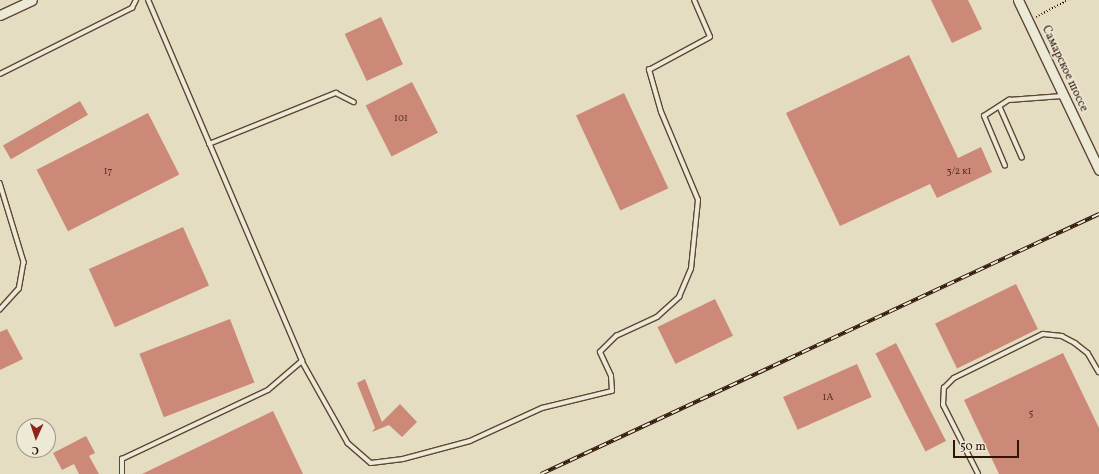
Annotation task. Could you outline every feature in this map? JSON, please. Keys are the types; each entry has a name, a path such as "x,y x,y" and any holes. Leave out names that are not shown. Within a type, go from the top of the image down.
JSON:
{"street":[{"path":"0,15 32,0"},
{"name":"Самарское шоссе","path":"1018,0 1099,170"}],"lane":[{"path":"0,74 132,8 136,0"},
{"path":"148,0 302,361 348,443 370,463 403,459 470,442 542,408 612,391 611,376 600,352 616,336 657,317 679,297 691,269 698,200 661,112 649,70 710,37 694,0"},
{"path":"209,144 336,92 354,102"},
{"path":"1005,166 984,116 1009,100 1063,96"},
{"path":"1000,107 1022,157"},
{"path":"0,184 24,262 19,290 0,310"},
{"path":"978,474 943,404 944,388 954,378 1043,334 1062,336 1075,344 1088,353 1099,372"},
{"path":"122,474 122,460 268,390 302,361"}],"path":[{"path":"1028,22 1068,0"}],"building":[{"path":"931,0 968,0 982,29 952,43"},
{"path":"381,17 403,64 367,81 345,34"},
{"path":"909,55 958,158 981,147 992,172 937,198 930,184 840,226 786,113"},
{"path":"412,82 438,133 392,156 366,106"},
{"path":"624,93 668,188 620,211 576,115"},
{"path":"80,101 88,115 11,159 3,146"},
{"path":"148,113 179,174 68,231 37,170"},
{"path":"183,227 209,285 115,327 89,269"},
{"path":"1016,284 1038,329 957,368 935,323"},
{"path":"715,299 733,336 675,364 657,327"},
{"path":"230,319 254,382 164,417 139,354"},
{"path":"7,329 23,359 0,370 0,332"},
{"path":"896,343 946,441 925,451 876,353"},
{"path":"1063,353 1099,428 1099,474 999,474 964,400"},
{"path":"857,364 872,397 798,430 783,397"},
{"path":"365,379 382,422 400,404 417,422 402,437 389,425 372,432 375,428 357,383"},
{"path":"273,411 303,474 142,474"},
{"path":"86,436 95,453 89,456 99,474 79,474 74,464 62,470 56,458 56,451"}],"railway":[{"path":"541,474 1099,214"}]}
